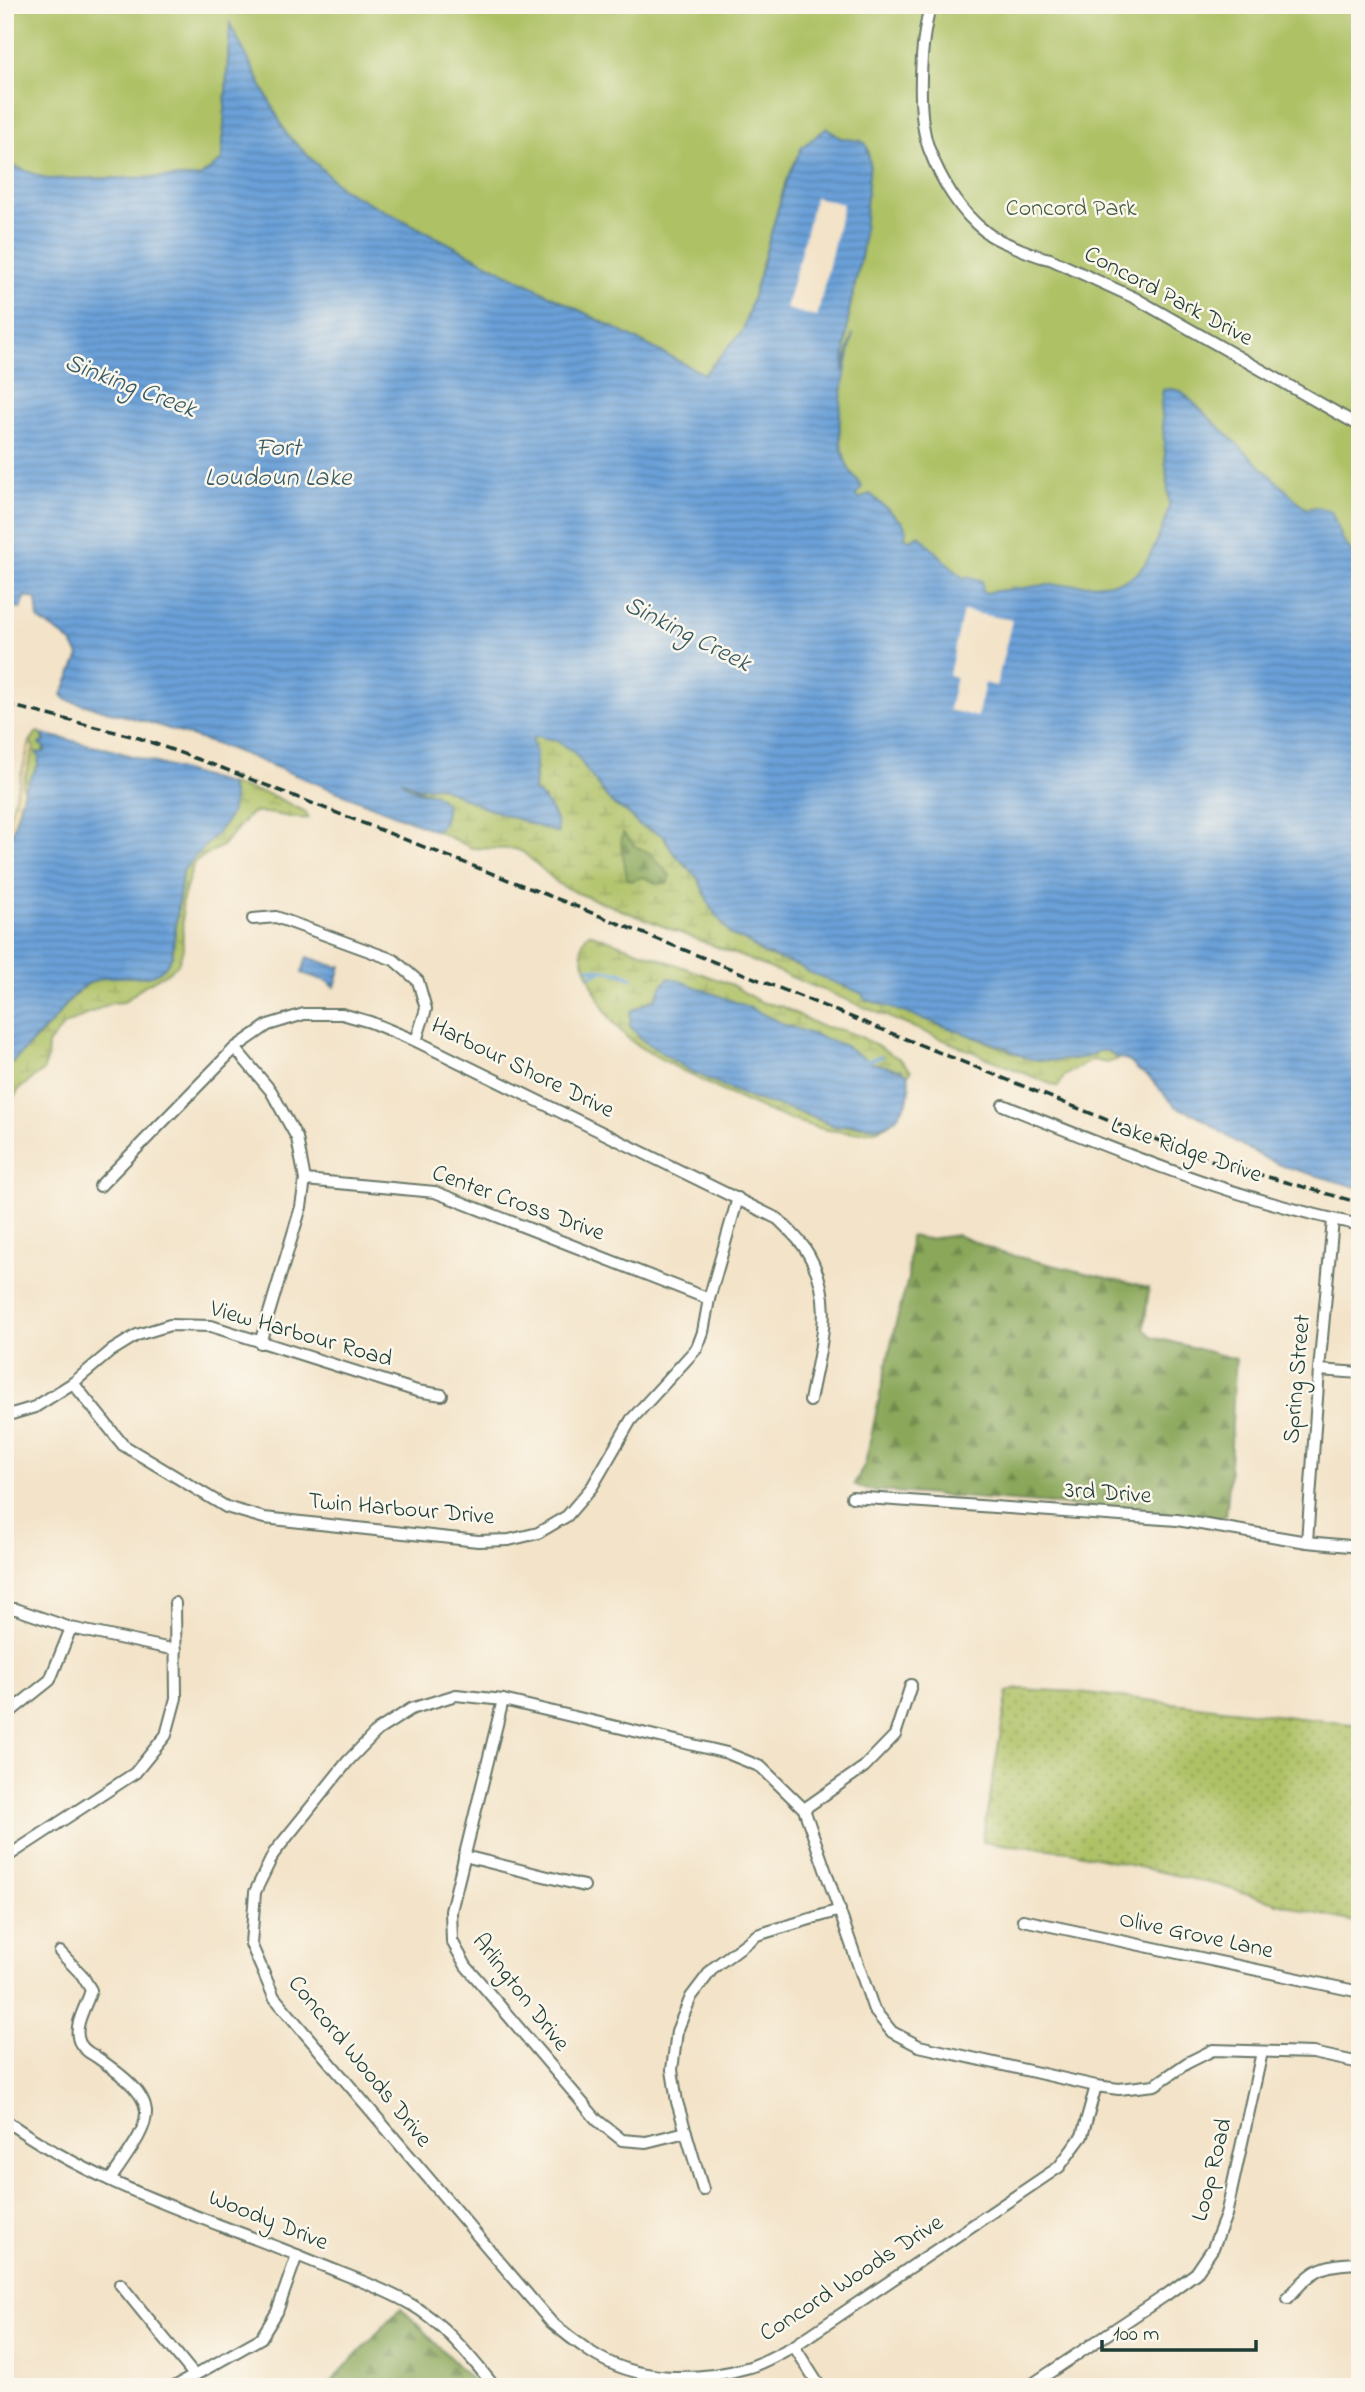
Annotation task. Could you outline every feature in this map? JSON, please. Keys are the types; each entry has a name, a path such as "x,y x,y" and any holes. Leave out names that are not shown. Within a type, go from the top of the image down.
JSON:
{"street":[{"name":"Concord Park Drive","path":"931,5 924,36 922,67 928,148 953,195 987,234 1135,298 1360,426"},
{"path":"253,919 276,917 394,960 418,981 421,990 426,1009 416,1041"},
{"name":"Harbour Shore Drive","path":"100,1186 235,1048 268,1025 304,1014 342,1014 370,1022 416,1041 778,1219 803,1244 816,1267 823,1292 825,1318 810,1401"},
{"path":"235,1048 271,1091 297,1139 305,1180 301,1207 260,1343"},
{"name":"Lake Ridge Drive","path":"1003,1105 1104,1146 1235,1191 1333,1220 1360,1225"},
{"name":"Center Cross Drive","path":"305,1180 435,1192 709,1299"},
{"name":"Twin Harbour Drive","path":"73,1383 123,1445 226,1507 264,1518 478,1541 509,1541 538,1533 567,1516 592,1487 631,1420 697,1348 738,1198"},
{"name":"Spring Street","path":"1307,1542 1333,1220"},
{"name":"View Harbour Road","path":"5,1416 35,1407 73,1383 111,1351 137,1335 170,1325 211,1326 417,1391 442,1395"},
{"path":"1319,1370 1360,1373"},
{"name":"3rd Drive","path":"852,1497 1177,1520 1307,1542 1360,1547"},
{"path":"5,1858 135,1773 166,1735 176,1698 175,1603"},
{"path":"5,1609 16,1609 71,1628 176,1650"},
{"path":"5,1716 50,1680 71,1628"},
{"path":"804,1810 864,1767 895,1735 911,1685"},
{"name":"Concord Woods Drive","path":"1096,2086 1082,2136 1059,2167 794,2346 752,2366 703,2377 658,2376 622,2367 591,2353 551,2322 274,1997 251,1944 255,1892 274,1853 348,1761 378,1730 411,1709 456,1695 503,1700 727,1753 761,1766 804,1810 874,2010 892,2032 919,2046 1119,2089 1155,2085 1187,2063 1213,2050 1262,2052"},
{"name":"Arlington Drive","path":"503,1700 451,1911 452,1941 466,1966 597,2120 622,2140 646,2142 686,2132"},
{"path":"464,1856 584,1886"},
{"path":"703,2190 677,2102 672,2070 677,2031 691,1997 713,1968 757,1935 840,1910"},
{"name":"Olive Grove Lane","path":"1023,1920 1360,1992"},
{"path":"60,1952 82,1975 91,1990 77,2028 78,2041 88,2052 125,2077 141,2094 147,2113 140,2136 110,2180"},
{"path":"1262,2052 1313,2053 1360,2063"},
{"name":"Loop Road","path":"1028,2387 1196,2273 1213,2248 1226,2215 1262,2052"},
{"name":"Woody Drive","path":"5,2120 48,2149 110,2180 413,2305 437,2324 495,2387"},
{"path":"174,2387 261,2338 277,2312 297,2255"},
{"path":"1288,2298 1310,2273 1336,2263 1360,2263"},
{"path":"120,2284 194,2375"},
{"path":"794,2346 820,2387"}],"green space":[{"name":"Concord Park","path":"5,5 1360,5 1360,566 1342,538 1331,511 1317,507 1306,509 1283,490 1175,503 1150,568 1113,587 976,596 874,522 834,468 842,365 849,312 862,252 869,152 862,143 841,138 827,128 786,181 743,331 704,374 342,189 287,135 230,25 222,160 200,177 47,179 5,163"},
{"path":"40,732 43,738 43,753 24,790 22,786 34,747 30,742 36,733"},
{"path":"541,735 555,740 573,751 612,804 627,812 639,825 662,833 671,850 698,878 711,908 731,935 746,941 763,954 802,967 806,971 1027,1058 1084,1058 1094,1055 1098,1050 1108,1051 1121,1058 1107,1063 1092,1060 1064,1076 1058,1087 740,956 575,892 560,885 523,852 515,849 472,848 436,831 446,814 444,805 437,796 411,787 401,780 428,788 435,784 483,807 557,833 544,799 534,791 536,753 531,740","holes":["623,833 635,846 650,853 670,875 668,883 658,884 643,877 632,881 627,879 621,843"]},
{"path":"228,784 271,795 306,812 308,818 251,813 222,846 194,862 182,902 183,949 178,964 124,1002 111,1003 64,1025 48,1044 47,1061 43,1071 19,1089 5,1111 5,1070 50,1025 76,993 90,982 106,976 120,977 172,956 182,873 187,864 214,837 233,797"},
{"path":"623,832 653,855 670,875 668,883 658,884 643,877 632,881 627,879 621,843"},
{"path":"589,933 732,985 760,1002 783,1007 820,1026 861,1037 900,1059 911,1071 908,1075 901,1070 872,1063 843,1045 785,1025 716,995 663,984 655,999 642,1004 679,1063 689,1070 837,1127 875,1126 897,1116 884,1127 866,1132 836,1131 807,1125 742,1100 644,1050 615,1024 595,990 585,967 582,951 583,942"},
{"path":"957,1235 1002,1253 1149,1288 1144,1329 1153,1337 1236,1359 1226,1516 1214,1519 867,1490 854,1484 865,1464 908,1279 910,1236 928,1239"},
{"path":"1021,1689 1078,1692 1360,1725 1360,1923 1305,1911 1218,1885 1069,1851 982,1842 1008,1691"},
{"path":"401,2308 479,2387 326,2387"}],"sand":[{"path":"30,742 34,747 5,858 5,834"}],"water":[{"name":"Fort Loudoun Lake","path":"230,24 287,135 342,189 704,374 743,331 786,181 802,147 827,128 840,138 866,144 870,163 862,252 849,312 843,372 853,333 841,402 840,437 843,454 849,469 862,487 856,496 859,499 870,494 902,522 907,530 904,537 910,540 919,535 964,579 968,576 982,581 983,593 1047,585 1117,582 1128,579 1142,568 1157,541 1169,505 1161,403 1163,390 1181,391 1306,509 1317,507 1331,511 1342,538 1360,566 1360,1188 1283,1166 1263,1157 1197,1115 1176,1107 1149,1077 1128,1060 1115,1057 1108,1051 1064,1060 1027,1058 1007,1048 865,999 861,993 763,953 746,941 731,935 711,908 698,878 671,850 665,836 639,825 627,812 612,804 573,751 555,740 535,736 532,740 536,753 534,791 551,810 558,833 483,807 439,786 418,788 402,780 420,792 440,797 446,811 443,822 436,831 230,749 151,723 67,700 62,695 79,656 76,649 67,639 38,619 36,599 25,596 21,609 5,602 5,163 47,179 200,177 222,160"},
{"path":"43,734 108,749 228,784 233,796 232,808 218,832 182,873 172,956 165,967 147,976 104,978 87,984 5,1070 5,858 24,790 38,765 39,757 36,752 45,751 44,746 40,745 45,742"},
{"path":"307,957 341,966 335,987 332,983 302,973"},
{"path":"669,978 748,1007 785,1025 843,1045 872,1063 901,1070 908,1075 910,1085 907,1102 897,1117 886,1125 875,1127 851,1124 837,1127 806,1114 747,1097 689,1070 641,1039 630,1026 631,1011 655,999"}],"pier":[{"path":"815,197 843,204 817,317 786,309"},
{"path":"963,611 1012,620 996,686 985,683 977,717 949,710 956,677 949,675"}],"waterway":[{"path":"588,968 622,973 632,978"},
{"path":"591,975 599,972"},
{"path":"866,1061 881,1057"}],"railway":[{"path":"5,704 139,738 222,768 565,902 1167,1144 1222,1164 1360,1203"}],"water label":[{"name":"Sinking Creek","path":"130,387"},
{"name":"Sinking Creek","path":"687,635"}]}
